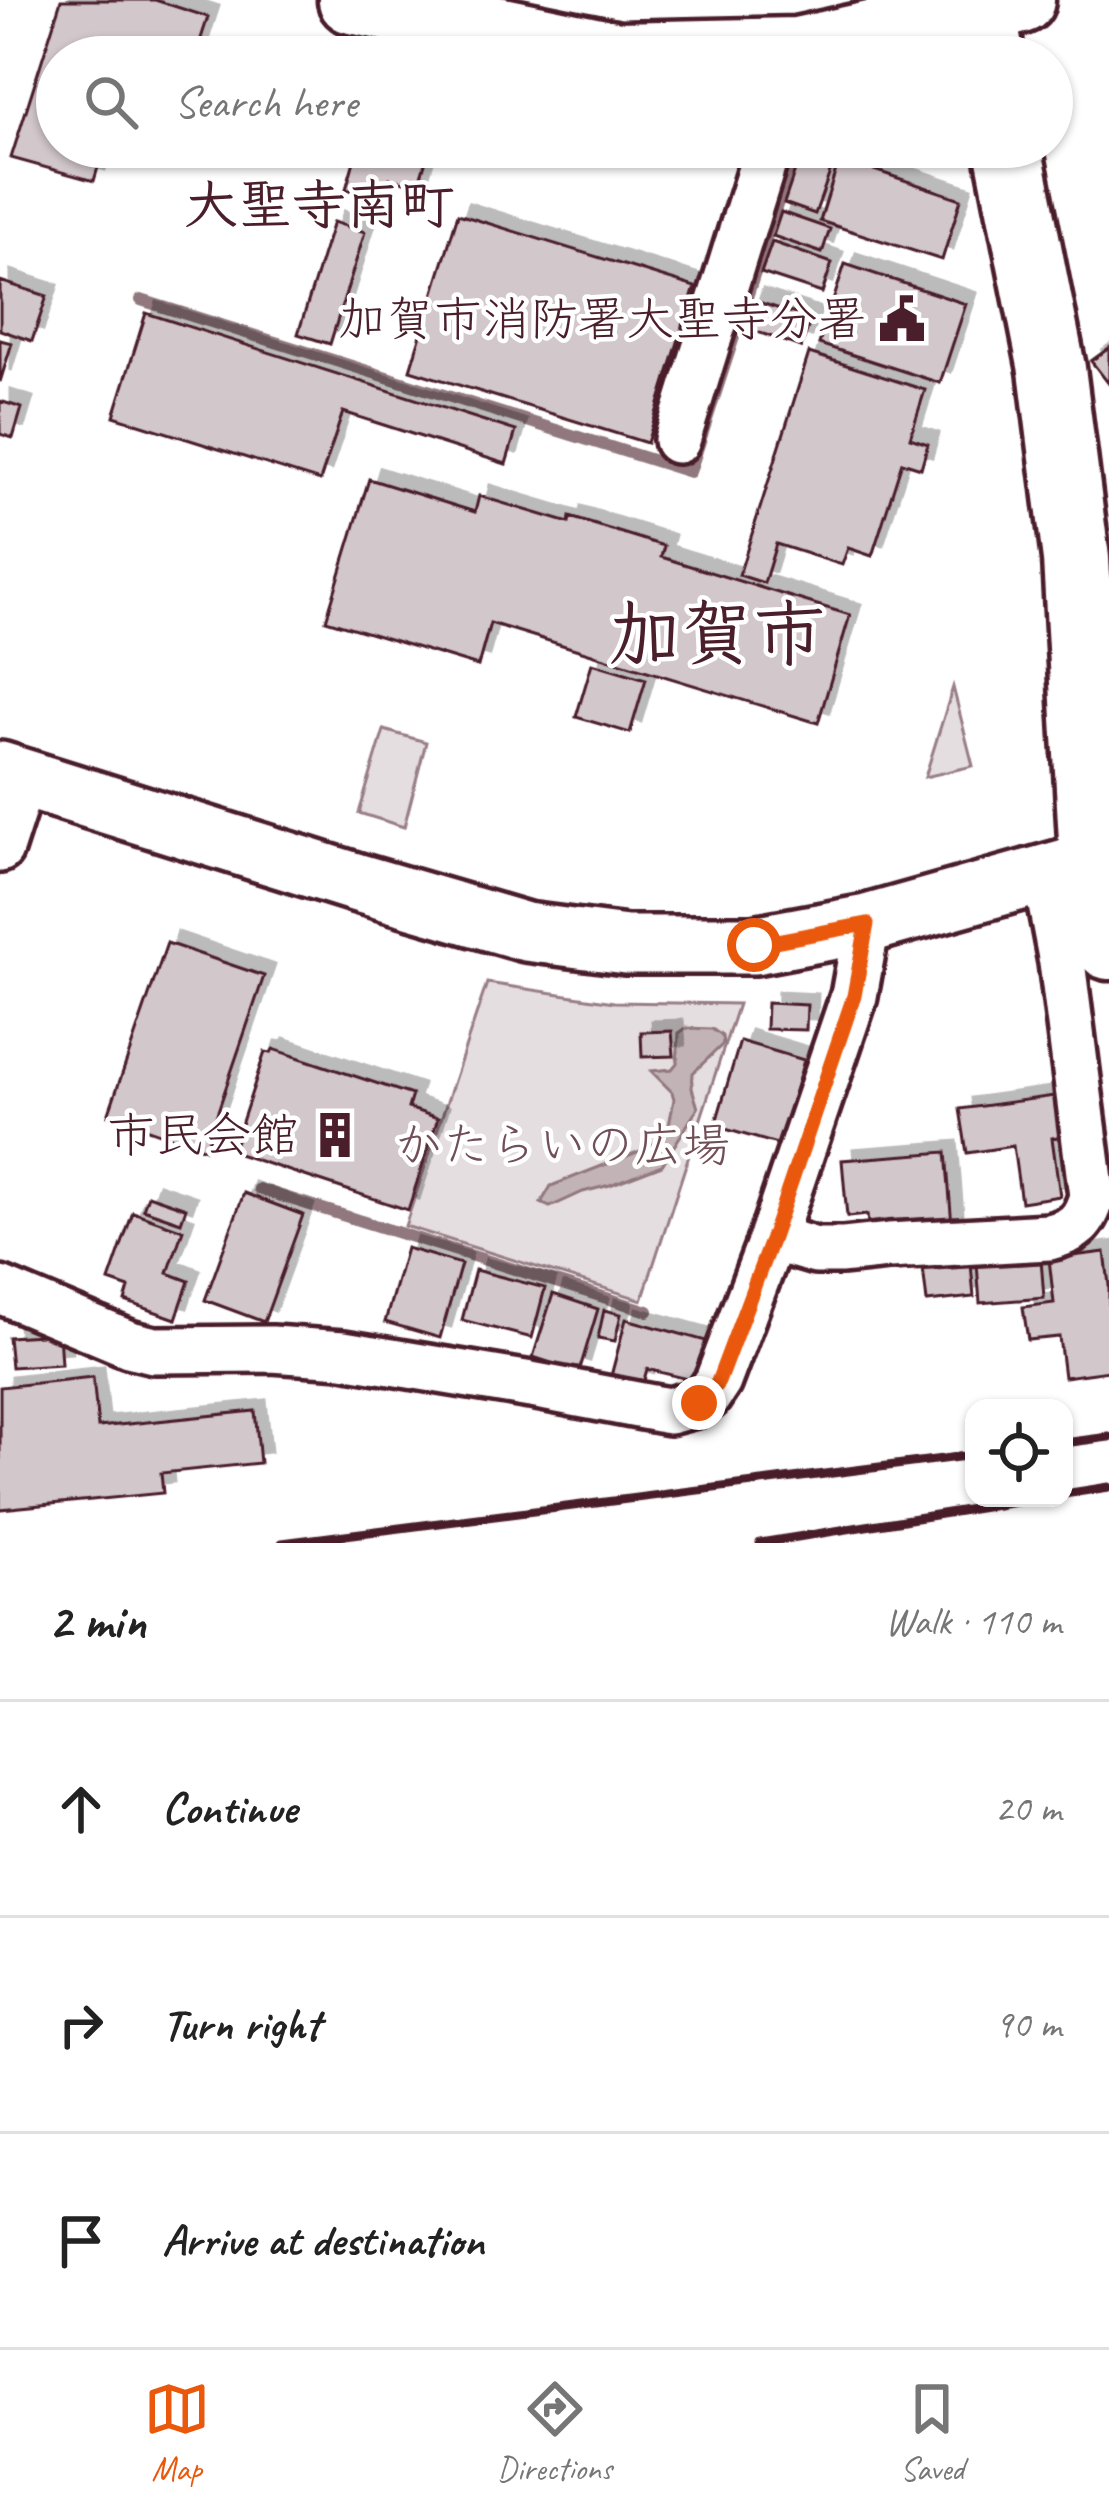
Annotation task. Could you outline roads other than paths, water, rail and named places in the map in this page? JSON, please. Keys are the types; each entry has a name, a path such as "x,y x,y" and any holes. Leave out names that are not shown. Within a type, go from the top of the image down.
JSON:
{"main road":[{"path":"352,0 523,36"},
{"path":"913,36 998,23"},
{"path":"1013,168 1092,546 1082,863 1109,946"}],"street":[{"path":"677,440 761,168"},
{"path":"0,849 11,775 526,932 626,945 754,945 867,924 1082,863 1062,962 1092,1196 1088,1211 1067,1232 1048,1237 842,1251 816,1251 772,1238"},
{"path":"0,1290 154,1350 259,1348 343,1354 669,1411 699,1403 718,1382 772,1238 854,996 867,924"}],"waterway":[{"path":"141,300 690,472 789,168"},
{"path":"259,1189 648,1311"}],"railway":[{"path":"1073,1442 1109,1437"},
{"path":"282,1543 965,1456"},
{"path":"1073,1493 1109,1487"},
{"path":"760,1543 985,1507"}],"place":[{"name":"加賀市消防署大聖寺分署","path":"902,319"},
{"name":"市民会館","path":"335,1135"}],"district":[{"name":"大聖寺南町","path":"319,205"},
{"name":"加賀市","path":"717,634"}],"park label":[{"name":"かたらいの広場","path":"562,1145"}]}
